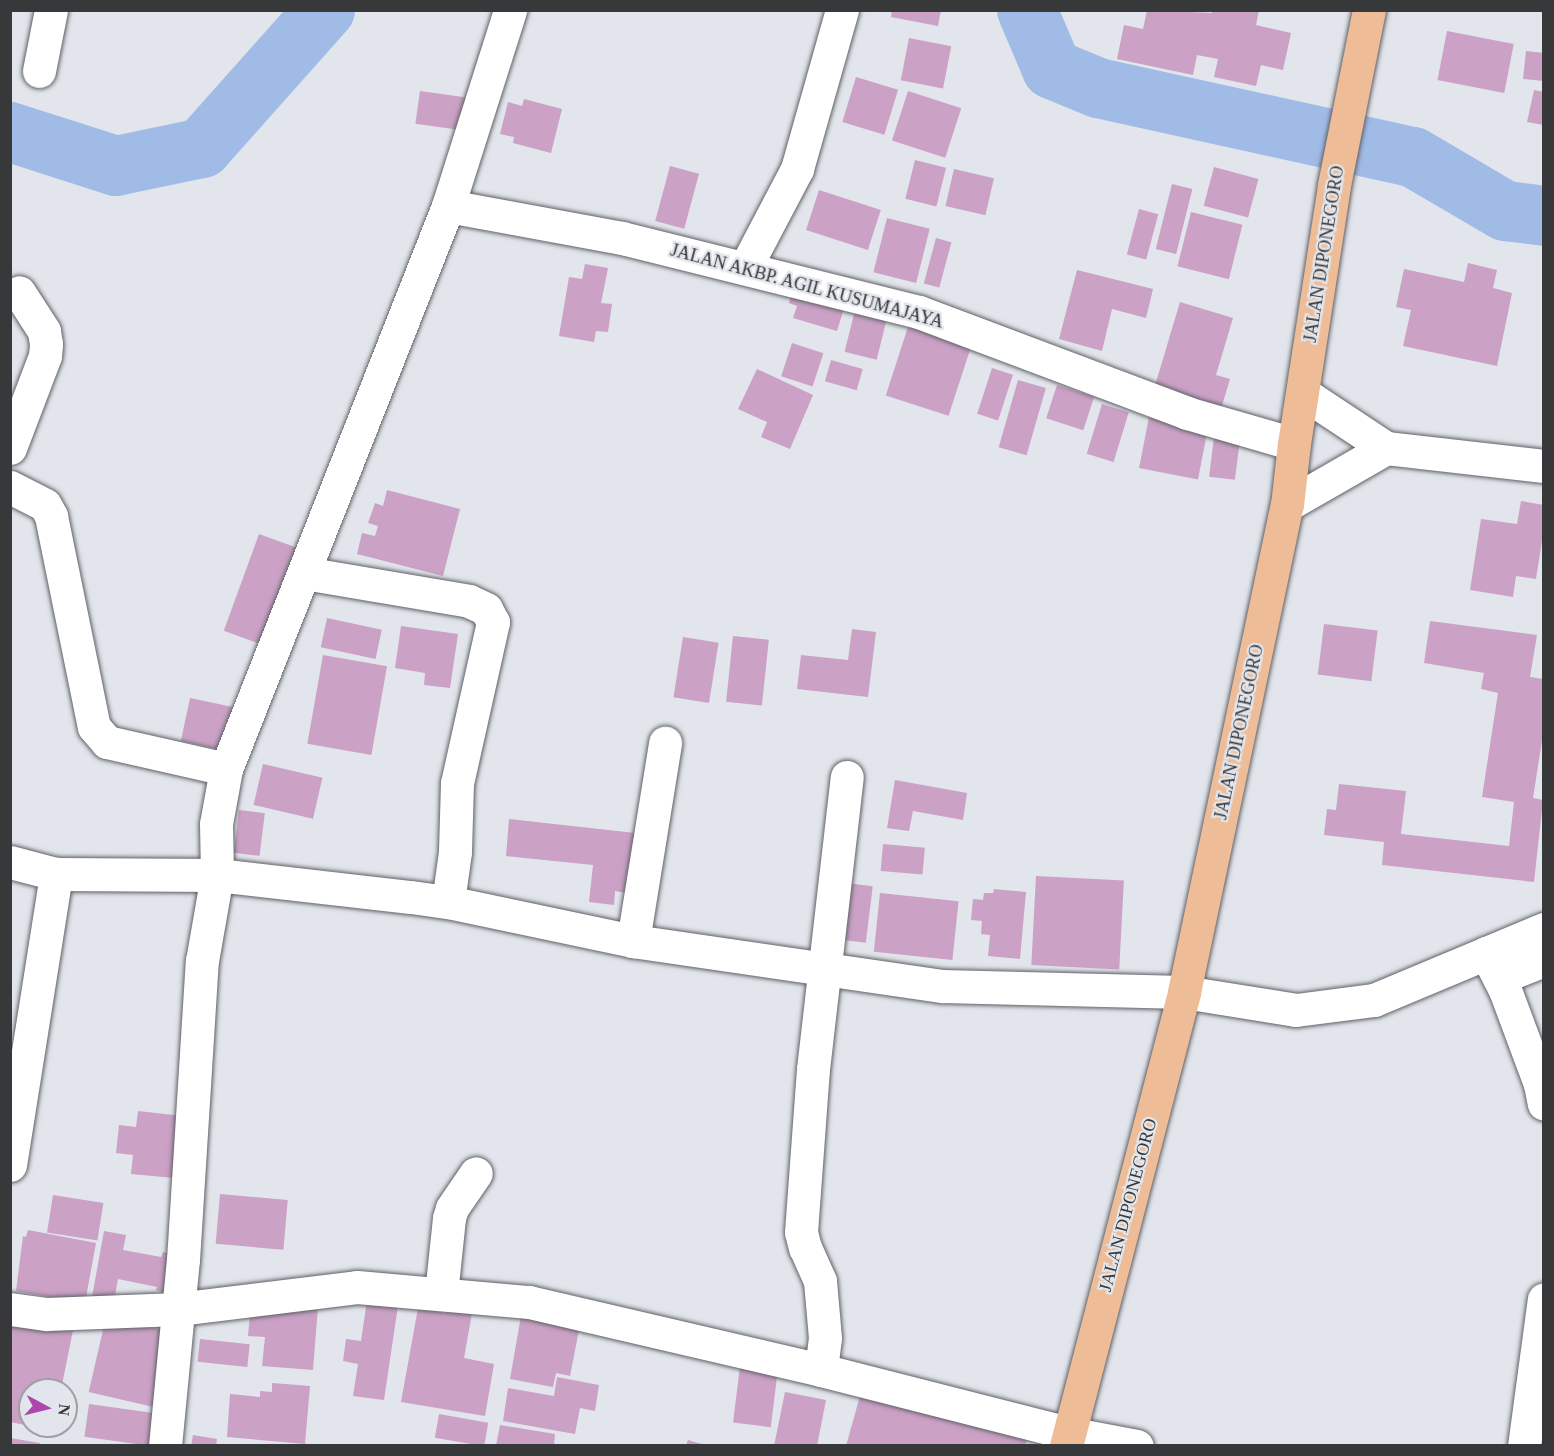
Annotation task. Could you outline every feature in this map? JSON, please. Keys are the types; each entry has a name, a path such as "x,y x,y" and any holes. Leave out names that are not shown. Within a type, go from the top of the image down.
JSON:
{"main road":[{"name":"JALAN DIPONEGORO","path":"1067,1439 1184,992 1287,506 1294,444 1334,185 1369,10"}],"street":[{"path":"39,71 51,10"},
{"path":"165,1446 178,1309 202,961 217,875 216,824 226,769 448,206 510,10"},
{"path":"745,268 797,169 842,10"},
{"name":"JALAN AKBP. AGIL KUSUMAJAYA","path":"448,206 622,238 920,312 1187,413 1294,444"},
{"path":"10,448 45,356 46,344 44,331 19,291"},
{"path":"1303,393 1386,448 1544,466"},
{"path":"1287,506 1386,448"},
{"path":"10,487 45,505 51,516 94,727 106,742 226,769"},
{"path":"304,573 469,601 486,609 493,622 458,783 455,852 448,902"},
{"path":"633,941 665,743"},
{"path":"821,1370 825,1338 820,1281 805,1248 801,1232 813,1069 847,777"},
{"path":"10,862 56,874 217,875 448,902 633,941 942,986 1184,992 1296,1010 1374,1000 1492,965 1544,960"},
{"path":"10,1165 56,874"},
{"path":"1492,965 1544,929"},
{"path":"1492,965 1540,1084 1544,1104"},
{"path":"441,1294 449,1218 452,1208 476,1173"},
{"path":"10,1309 47,1314 178,1309 357,1287 529,1302 821,1370 1067,1439 1137,1446"},
{"path":"1524,1446 1544,1299"}],"building":[{"path":"892,10 941,10 938,26 891,17"},
{"path":"1147,10 1212,13 1212,10 1259,10 1256,25 1291,33 1283,70 1261,65 1256,86 1214,77 1218,59 1197,55 1193,75 1117,59 1124,25 1143,29"},
{"path":"1447,31 1514,44 1504,93 1437,80"},
{"path":"909,38 951,46 943,88 901,80"},
{"path":"1526,51 1544,53 1544,81 1523,79"},
{"path":"856,77 898,90 884,135 842,122"},
{"path":"1534,90 1544,92 1544,125 1527,122"},
{"path":"420,91 469,98 464,130 415,124"},
{"path":"908,91 961,108 945,158 892,140"},
{"path":"524,99 562,109 551,153 513,143 514,137 500,134 508,102 522,106"},
{"path":"915,160 946,168 936,207 905,199"},
{"path":"670,166 699,174 684,229 655,221"},
{"path":"1214,167 1258,179 1248,218 1204,206"},
{"path":"954,169 994,178 985,215 945,206"},
{"path":"1172,184 1192,189 1176,254 1156,249"},
{"path":"819,190 881,210 868,250 806,230"},
{"path":"1139,209 1158,214 1146,260 1127,254"},
{"path":"1191,212 1242,225 1229,279 1177,266"},
{"path":"887,218 930,229 916,283 873,272"},
{"path":"936,238 951,242 939,288 924,283"},
{"path":"1468,263 1497,270 1493,288 1512,293 1497,366 1403,346 1411,310 1396,307 1404,269 1464,282"},
{"path":"585,264 608,268 601,303 612,304 608,332 596,331 594,342 559,336 569,277 582,279"},
{"path":"1077,270 1153,289 1146,318 1112,309 1102,351 1059,339"},
{"path":"795,283 847,299 837,331 793,318 797,306 789,303"},
{"path":"1180,302 1233,318 1216,375 1230,379 1221,409 1154,389"},
{"path":"855,310 887,318 877,360 845,352"},
{"path":"908,327 971,347 949,416 886,395"},
{"path":"792,343 823,353 813,386 781,376"},
{"path":"831,360 863,369 857,390 825,381"},
{"path":"992,368 1013,375 998,420 977,414"},
{"path":"757,369 813,395 790,449 761,437 767,422 738,409"},
{"path":"1018,380 1046,388 1027,455 999,447"},
{"path":"1057,385 1094,397 1083,430 1046,418"},
{"path":"1102,404 1129,412 1114,462 1087,454"},
{"path":"1149,417 1208,428 1198,479 1139,468"},
{"path":"1214,437 1240,440 1235,480 1209,477"},
{"path":"387,490 460,509 443,576 357,554 362,533 375,536 378,526 368,523 375,503 383,506"},
{"path":"1521,501 1544,505 1544,528 1536,579 1516,576 1513,597 1470,590 1481,519 1517,524"},
{"path":"259,534 306,551 271,648 224,631"},
{"path":"327,618 382,630 376,659 321,647"},
{"path":"1430,621 1537,635 1530,677 1544,679 1544,728 1533,798 1543,800 1534,882 1382,865 1384,842 1324,835 1327,809 1336,810 1339,784 1406,791 1401,834 1509,846 1514,802 1482,797 1498,693 1481,689 1484,673 1424,663"},
{"path":"1324,624 1378,631 1371,681 1318,675"},
{"path":"401,626 458,634 450,688 424,685 425,673 395,668"},
{"path":"852,629 876,632 868,697 797,689 801,655 848,660"},
{"path":"733,636 769,640 762,705 726,702"},
{"path":"683,637 719,643 709,703 673,697"},
{"path":"323,655 387,666 371,755 307,744"},
{"path":"190,698 240,709 231,752 181,741"},
{"path":"263,764 322,778 313,819 254,805"},
{"path":"895,780 967,793 963,820 913,811 909,831 887,828"},
{"path":"239,810 265,813 260,856 234,853"},
{"path":"509,819 635,833 626,893 615,891 614,905 589,902 593,865 506,856"},
{"path":"883,844 925,848 922,875 881,871"},
{"path":"1036,876 1124,881 1119,969 1031,965"},
{"path":"838,882 873,886 866,943 831,939"},
{"path":"994,889 1026,892 1020,959 988,956 990,935 981,934 982,921 971,920 973,899 983,900 984,893 993,893"},
{"path":"880,893 959,901 952,960 874,952"},
{"path":"138,1111 192,1117 185,1179 131,1174 133,1155 116,1153 119,1125 136,1127"},
{"path":"220,1194 288,1200 283,1250 216,1244"},
{"path":"53,1195 103,1203 97,1241 47,1233"},
{"path":"28,1230 96,1243 85,1303 16,1291 23,1236 26,1237"},
{"path":"104,1231 126,1235 123,1250 161,1257 163,1252 183,1256 176,1294 156,1290 157,1287 118,1279 114,1301 92,1297"},
{"path":"368,1294 399,1299 384,1400 353,1396 358,1364 343,1361 346,1339 361,1341"},
{"path":"449,1297 474,1302 464,1358 494,1364 485,1416 401,1402 418,1308 446,1313"},
{"path":"251,1302 318,1307 313,1370 262,1366 265,1337 248,1336"},
{"path":"522,1310 581,1320 570,1376 556,1373 553,1387 510,1379"},
{"path":"10,1317 73,1330 63,1378 18,1378 18,1424 10,1422"},
{"path":"106,1317 174,1333 157,1408 89,1392"},
{"path":"200,1339 250,1344 247,1367 198,1362"},
{"path":"740,1366 778,1371 771,1427 733,1423"},
{"path":"557,1377 599,1385 595,1411 580,1408 575,1434 503,1421 508,1388 554,1396"},
{"path":"272,1383 310,1386 305,1444 227,1437 230,1394 260,1397 260,1391 272,1392"},
{"path":"863,1385 1029,1432 1025,1446 846,1446"},
{"path":"785,1392 826,1400 817,1446 774,1446"},
{"path":"89,1404 162,1414 158,1446 84,1437"},
{"path":"439,1414 488,1423 484,1446 435,1438"},
{"path":"500,1425 555,1434 554,1446 496,1446"},
{"path":"193,1435 217,1439 216,1446 191,1446"},
{"path":"10,1438 40,1443 39,1446 10,1446"},
{"path":"688,1440 705,1445 705,1446 686,1446"}],"waterway":[{"path":"10,132 116,166 202,148 325,10"},
{"path":"1027,10 1052,69 1098,88 1413,157 1505,211 1544,216"}]}
